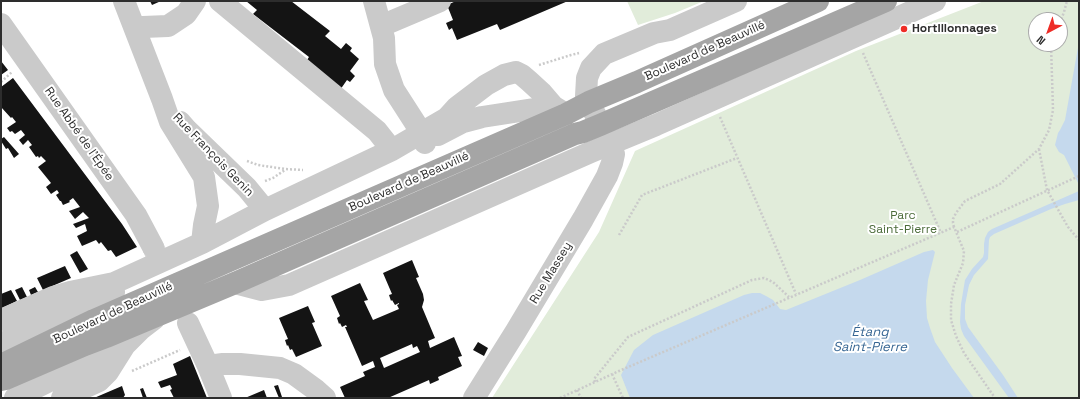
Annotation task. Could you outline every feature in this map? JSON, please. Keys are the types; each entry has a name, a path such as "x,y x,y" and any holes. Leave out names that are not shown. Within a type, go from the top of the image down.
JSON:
{"main road":[{"name":"Boulevard de Beauvillé","path":"1,365 94,320 559,110 589,102 637,82 818,1"},
{"name":"Boulevard de Beauvillé","path":"1,380 235,283 575,134 583,132 605,135 886,1"}],"street":[{"name":"Rue François Genin","path":"124,1 170,122 204,177 208,206 202,243"},
{"path":"135,29 143,27 168,26 186,14 195,1"},
{"path":"220,1 377,131 392,150"},
{"path":"374,1 384,38 385,64 394,90 431,133"},
{"path":"381,26 440,1"},
{"name":"Rue Massey","path":"474,398 583,219 612,163 614,154 586,96 587,78 591,68 604,54 654,33 670,30 736,1"},
{"path":"605,135 935,1"},
{"name":"Rue Abbé de l'Épée","path":"2,28 136,215 153,246"},
{"path":"1,344 248,230 398,157 431,133 457,107 504,75 516,72 529,81 559,110"},
{"name":"Rue François Genin","path":"162,98 187,130 247,188 265,210"},
{"path":"1,320 53,297 114,283 202,243 265,210 431,133 462,122 482,117 559,110"},
{"name":"Boulevard de Beauvillé","path":"62,398 99,381 108,372 125,345 141,329 161,314"},
{"path":"188,323 221,398"},
{"path":"15,398 125,345"},
{"path":"208,366 240,364 280,368 294,374 325,398"}],"path":[{"path":"1064,12 1067,1"},
{"path":"516,72 571,54 583,52"},
{"path":"862,52 941,233"},
{"path":"995,398 964,353 956,336 951,320 951,304 954,285 963,263 964,250 954,227 953,218 966,201 1000,184 1039,150 1049,130 1053,110 1051,52"},
{"path":"721,119 796,294"},
{"path":"1039,150 1047,190 1068,227 1079,240"},
{"path":"620,235 642,195 738,158"},
{"path":"245,160 258,165 308,171"},
{"path":"957,232 1079,176"},
{"path":"560,398 796,294 954,227"},
{"path":"595,382 594,379 628,337 752,280 764,278 773,282 789,298"},
{"path":"128,372 198,344"},
{"path":"614,373 623,398"},
{"path":"577,390 581,398"}],"green space":[{"path":"627,1 704,1 675,13 638,25"},
{"name":"Parc Saint-Pierre","path":"984,1 1079,1 1079,398 492,398 599,232 635,151 856,51"}],"water":[{"path":"1079,42 1079,185 1064,155 1059,152 1055,145 1058,133 1065,120"},
{"path":"1079,191 1079,200 1051,209 990,237 988,259 974,275 969,285 965,305 965,319 968,327 1018,398 1009,398 964,336 961,329 961,304 965,280 972,269 983,257 985,238 988,232"},
{"name":"Étang Saint-Pierre","path":"933,250 935,252 928,280 926,301 927,318 935,342 974,398 630,398 621,375 634,350 653,335 744,295 752,293 760,293 766,296 773,300 780,309 786,310 924,252"}],"building":[{"path":"150,1 161,1 152,5"},
{"path":"246,1 291,1 330,31 325,36 341,49 346,43 352,48 350,51 359,59 350,71 355,76 350,82 347,80 340,90 305,63 309,57 253,14 257,10"},
{"path":"456,1 568,1 500,30 497,24 457,40 452,28 449,30 446,23 453,20 447,5"},
{"path":"1,61 8,70 1,75"},
{"path":"13,78 122,224 137,247 116,257 111,250 108,251 101,242 99,244 96,240 82,246 77,236 87,231 85,224 76,228 73,224 89,218 83,212 75,219 69,211 80,207 73,198 69,201 70,202 63,205 56,195 59,193 57,190 51,194 46,187 51,183 38,167 46,161 41,156 39,158 38,156 36,157 29,147 32,145 28,140 23,145 19,140 25,135 21,130 15,134 12,131 10,132 7,128 16,122 1,107 1,87"},
{"path":"4,137 19,154 14,158 8,148 6,149 1,141"},
{"path":"77,251 88,269 80,273 70,255"},
{"path":"412,260 419,277 416,278 423,294 424,300 422,307 435,338 428,341 430,348 454,337 462,356 458,357 462,366 438,377 439,380 430,384 429,380 388,398 345,398 340,387 365,376 363,372 375,367 373,361 362,366 345,327 347,327 346,325 342,327 340,323 339,324 337,318 340,316 331,296 360,283 368,300 364,301 373,320 399,309 397,305 399,303 395,305 392,300 391,301 389,295 392,294 383,273","holes":["412,344 413,348 417,346 420,352 384,368 380,358"]},
{"path":"65,266 71,278 43,290 37,278"},
{"path":"22,287 27,297 20,300 15,290"},
{"path":"35,287 38,292 31,295 29,290"},
{"path":"11,290 17,301 2,308 1,294"},
{"path":"308,306 315,322 312,323 322,346 296,357 292,349 290,350 288,345 287,346 285,340 288,339 279,318"},
{"path":"478,342 488,348 484,356 473,350"},
{"path":"190,356 207,398 174,398 170,390 172,389 170,385 161,388 158,382 177,375 173,364"},
{"path":"278,385 283,398 279,398 274,386"},
{"path":"122,386 125,395 123,398 94,398"},
{"path":"143,388 147,398 143,398 140,389"},
{"path":"264,390 267,398 245,398"}],"tunnel":[{"path":"153,247 179,304"}],"place":[{"name":"Hortillonnages","path":"904,29"}]}
